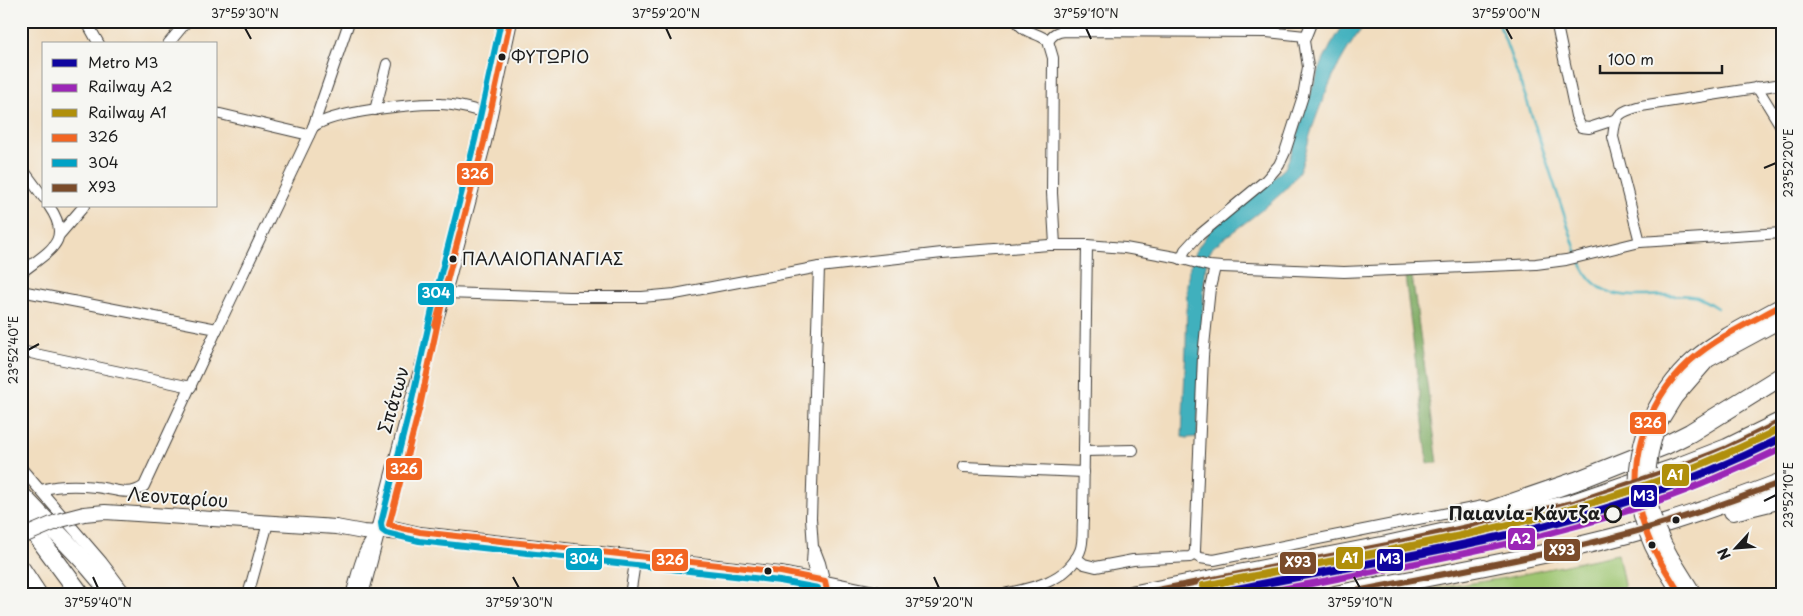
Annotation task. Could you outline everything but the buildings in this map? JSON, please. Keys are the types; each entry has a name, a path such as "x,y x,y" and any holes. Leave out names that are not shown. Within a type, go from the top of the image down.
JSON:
{"highway":[{"path":"1387,545 1437,525 1516,502 1576,481 1664,446 1690,433 1782,376"},
{"path":"1131,595 1387,545 1523,516 1573,503 1694,461 1782,421"},
{"path":"1630,533 1704,511 1782,482"},
{"path":"21,495 85,562 112,595"},
{"path":"1335,595 1700,520 1782,499"},
{"path":"21,514 81,595"},
{"path":"21,569 38,595"}],"street":[{"path":"86,21 98,42"},
{"path":"170,42 187,21"},
{"name":"Σπάτων","path":"361,595 384,529 420,406 443,298 490,114 510,21"},
{"path":"1017,21 1020,28 1048,41 1054,58 1052,192 1055,245"},
{"path":"1184,260 1185,250 1197,237 1266,180 1278,165 1292,132 1307,80 1308,67 1304,41 1312,21"},
{"path":"1556,21 1576,116 1581,127 1588,128 1614,120 1627,109 1641,106 1782,84"},
{"path":"41,490 52,486 66,486 95,487 135,492 141,489 147,481 311,131 348,25"},
{"path":"1048,41 1053,34 1065,31 1267,32 1305,36"},
{"path":"375,110 387,64"},
{"path":"1756,87 1782,128"},
{"path":"311,131 324,120 375,110 409,106 441,104 490,114"},
{"path":"218,113 311,131"},
{"path":"1614,120 1613,137 1640,242"},
{"path":"21,166 42,195"},
{"path":"50,208 58,221 60,234"},
{"path":"21,273 55,245 60,234 82,208"},
{"path":"443,298 642,297 675,294 819,267 942,253 1055,245 1125,248 1212,266 1344,272 1536,264 1566,260 1640,242 1782,233"},
{"path":"998,595 1046,583 1062,574 1081,550 1087,245"},
{"path":"1194,554 1203,356 1212,266"},
{"path":"819,267 811,518 813,546 820,562 820,595"},
{"path":"21,290 217,329"},
{"path":"1695,595 1666,560 1642,522 1636,494 1637,466 1645,430 1666,388 1690,360 1721,339 1782,305"},
{"path":"1681,595 1666,560 1648,490 1650,454 1660,424 1680,391 1708,360 1782,320"},
{"path":"21,351 191,387"},
{"path":"1084,451 1133,450"},
{"path":"963,467 1084,472"},
{"path":"21,468 127,595"},
{"path":"1194,554 1200,558 1214,560 1476,507 1510,496"},
{"name":"Λεονταρίου","path":"21,537 54,523 84,514 105,512 336,527 365,523 384,529"},
{"path":"248,595 268,523"},
{"path":"351,595 364,550 370,540 384,529 781,572 893,595"},
{"name":"Σπάτων","path":"370,595 384,529"},
{"path":"1076,558 1084,564 1096,567 1133,560 1177,558 1194,554"},
{"path":"630,595 636,556"},
{"path":"820,580 828,595"}],"green space":[{"path":"1405,276 1412,276 1438,463 1428,463"},
{"path":"1618,554 1626,595 1394,595 1505,578"}],"water":[{"path":"1346,21 1368,21 1342,59 1329,86 1312,129 1300,170 1290,184 1270,203 1213,247 1207,258 1204,284 1197,437 1182,437 1187,285 1189,270 1195,252 1210,230 1285,168 1323,61"}],"waterway":[{"path":"1498,21 1527,101 1577,254"},
{"path":"1579,259 1594,283 1616,294 1628,296 1694,296 1717,308"}],"railway":[{"path":"1319,576 1377,561"},
{"path":"1239,595 1275,588 1378,574"}],"metro line":[{"name":"Μ3","path":"1206,595 1424,553 1532,529 1638,498 1675,485 1729,463 1782,438"}],"rail line":[{"name":"A1","path":"1203,586 1475,533 1529,520 1653,483 1725,455 1778,430"},
{"name":"A2","path":"1250,595 1494,546 1590,521 1675,494 1782,448"}],"transit line":[{"name":"304","path":"501,21 475,140 381,523 382,530 386,533 419,541 780,581 818,588 819,595"},
{"name":"326","path":"435,326 484,142 510,21"},
{"name":"326","path":"442,303 420,406 389,525 420,532 781,572 825,581 828,595"},
{"name":"326","path":"1681,595 1653,548 1639,508 1638,462 1642,440 1660,397 1690,361 1723,337 1782,305"},
{"name":"X93","path":"1132,595 1387,545 1573,503 1727,448 1782,421"},
{"name":"X93","path":"1336,595 1521,559 1594,542 1688,516 1782,482"}],"place":[{"name":"ΦΥΤΩΡΙΟ","path":"502,57"},
{"name":"ΠΑΛΑΙΟΠΑΝΑΓΙΑΣ","path":"453,259"},
{"name":"Παιανία-Κάντζα","path":"1613,514"}]}
